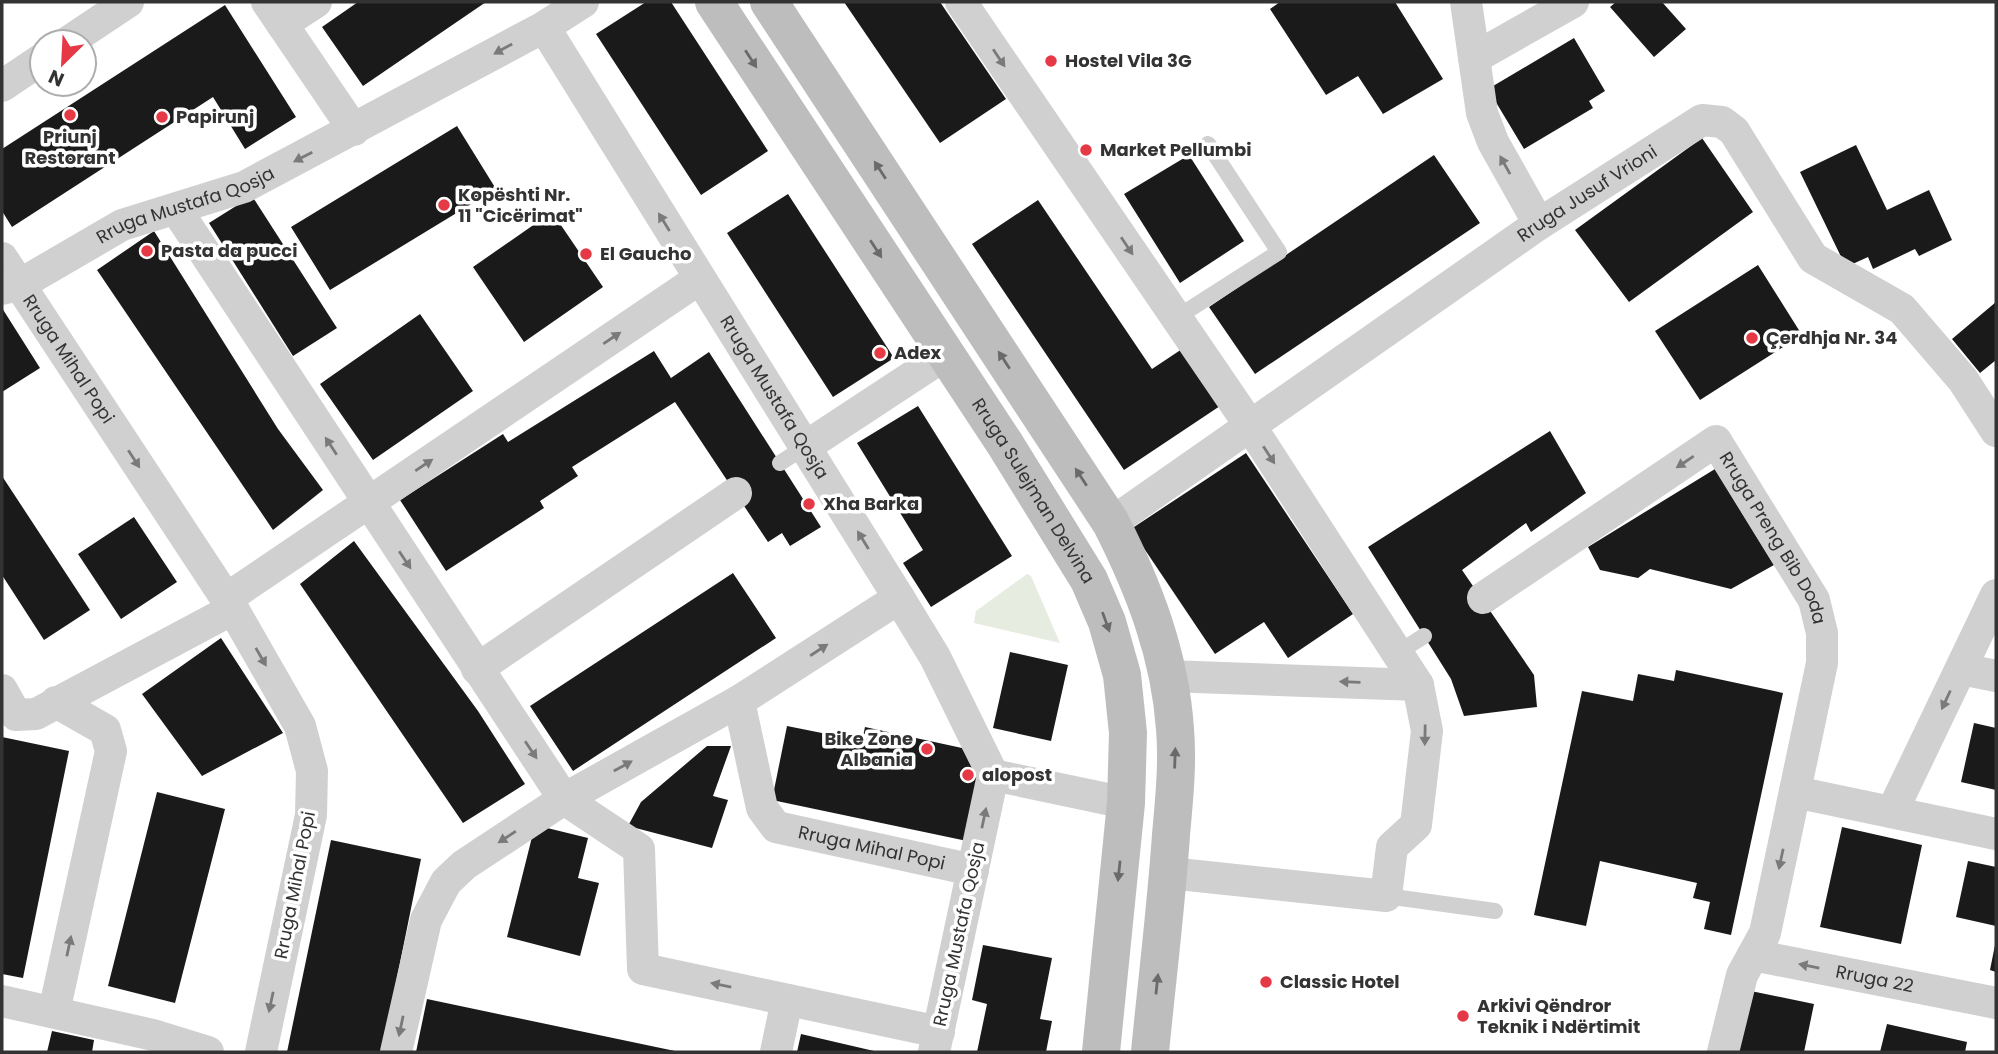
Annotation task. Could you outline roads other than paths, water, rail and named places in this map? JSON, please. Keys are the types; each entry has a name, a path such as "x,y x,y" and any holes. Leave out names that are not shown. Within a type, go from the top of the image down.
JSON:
{"main road":[{"name":"Rruga Sulejman Delvina","path":"714,2 1063,536 1089,580 1107,622 1122,676 1128,733 1126,803 1101,1052"},
{"path":"769,2 1111,523 1144,591 1168,676 1176,730 1168,873 1150,1052"}],"street":[{"path":"89,28 128,2"},
{"path":"316,2 275,13 354,130"},
{"name":"Rruga Mustafa Qosja","path":"11,287 122,225 244,187 544,27 583,2"},
{"path":"961,2 1249,424 1411,644 1427,731 1416,825 1392,847 1386,896 1168,873"},
{"path":"1466,2 1482,113 1493,142 1539,224"},
{"path":"1474,58 1573,2"},
{"name":"Rruga Mustafa Qosja","path":"544,27 699,279 792,455 899,598 934,657 993,775 937,1042"},
{"path":"2,86 28,68"},
{"name":"Rruga Jusuf Vrioni","path":"1111,523 1249,424 1539,224 1702,120 1722,122 1734,131 1813,258 1902,309 1963,380 1996,431"},
{"path":"176,209 564,799 639,849 643,969 787,1000 937,1042"},
{"name":"Rruga Mihal Popi","path":"2,258 11,287 229,604 300,726 312,771 311,815 261,1052"},
{"path":"2,690 16,715 36,714 229,604 367,503 699,279"},
{"path":"792,455 945,355"},
{"name":"Rruga Preng Bib Doda","path":"1483,598 1716,441 1815,600 1822,633 1822,663 1765,933 1742,975 1723,1052"},
{"path":"477,668 736,493"},
{"path":"1892,812 1996,595"},
{"path":"396,1052 426,920 446,882 464,865 564,799 739,701 899,598"},
{"path":"1961,669 1996,676"},
{"path":"1168,676 1418,684"},
{"name":"Rruga Mihal Popi","path":"739,701 762,808 776,827 973,870"},
{"path":"54,1012 111,751 105,730 56,702"},
{"path":"993,775 1126,803"},
{"path":"1795,792 1996,834"},
{"name":"Rruga 22","path":"1753,954 1996,1003"},
{"path":"776,1052 787,1000"},
{"path":"2,1001 153,1035 208,1052"}],"lane":[{"path":"1177,318 1279,252 1208,144"},
{"path":"1386,896 1495,911"}],"place":[{"name":"Hostel Vila 3G","path":"1051,61"},
{"name":"Priunj Restorant","path":"70,115"},
{"name":"Papirunj","path":"162,117"},
{"name":"Market Pellumbi","path":"1086,150"},
{"name":"Kopështi Nr. 11 \"Cicërimat\"","path":"444,205"},
{"name":"Pasta da pucci","path":"147,251"},
{"name":"El Gaucho","path":"586,254"},
{"name":"Çerdhja Nr. 34","path":"1752,338"},
{"name":"Adex","path":"880,353"},
{"name":"Xha Barka","path":"809,504"},
{"name":"Bike Zone Albania","path":"927,749"},
{"name":"alopost","path":"968,775"},
{"name":"Classic Hotel","path":"1266,982"},
{"name":"Arkivi Qëndror Teknik i Ndërtimit","path":"1463,1016"}]}
